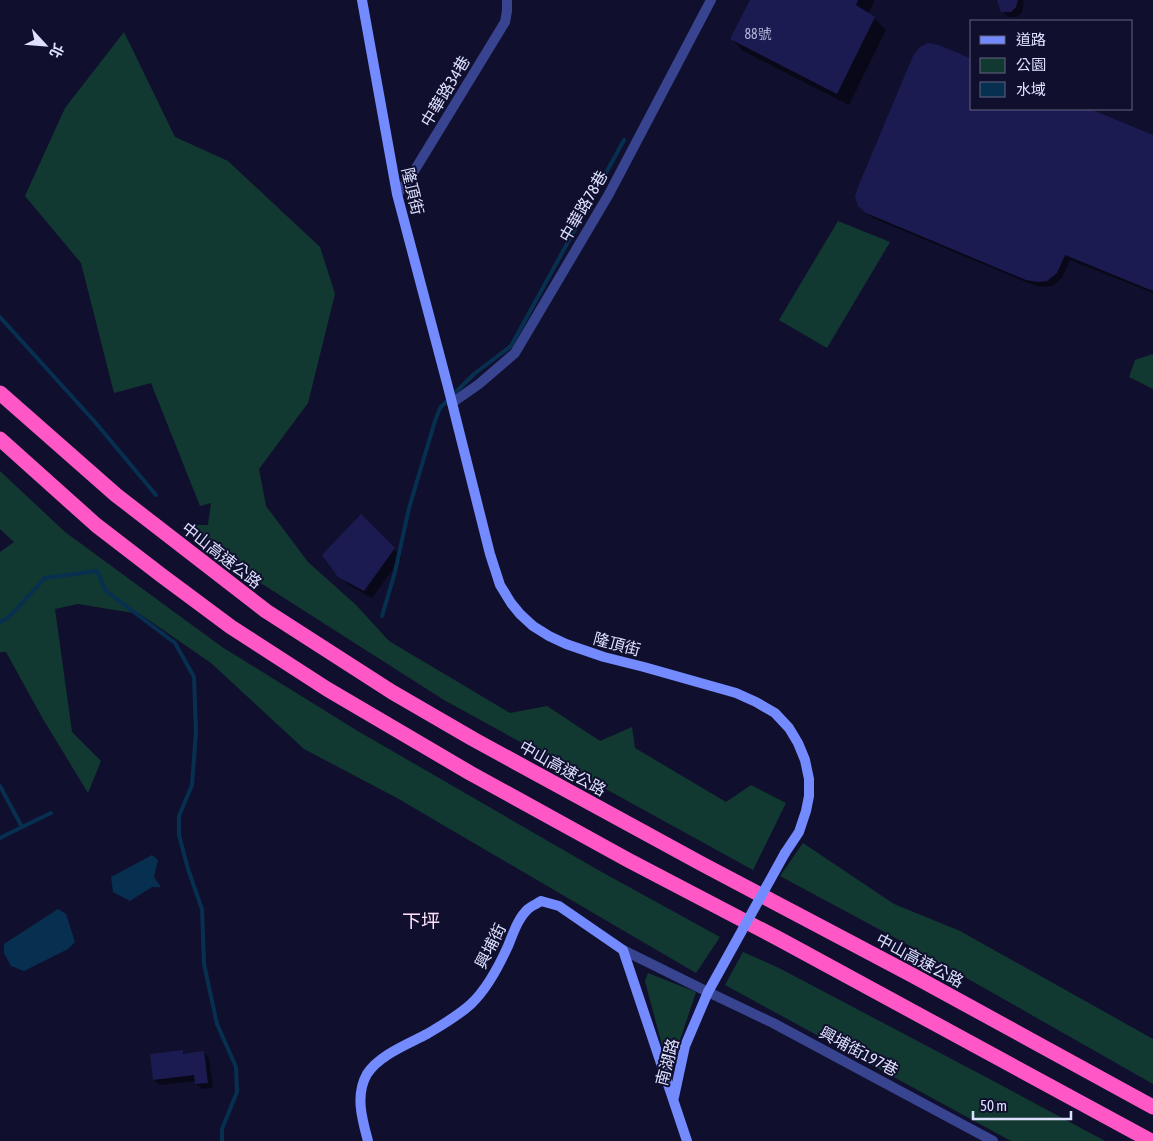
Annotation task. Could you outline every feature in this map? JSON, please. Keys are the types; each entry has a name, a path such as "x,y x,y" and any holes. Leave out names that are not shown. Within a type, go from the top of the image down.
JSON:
{"highway":[{"name":"中山高速公路","path":"0,393 116,495 266,611 392,692 473,739 634,827 1153,1106"},
{"path":"0,439 96,525 161,576 231,627 327,689 470,773 619,855 781,940 1151,1141"}],"street":[{"name":"隆頂街","path":"362,0 397,194 490,554 500,585 511,604 533,626 549,636 584,651 736,693 756,702 774,714 789,728 805,760 809,779 809,796 799,832 708,992"},
{"name":"中華路34巷","path":"397,194 408,181 505,22 507,0"},
{"name":"中華路78巷","path":"452,403 480,384 515,353 609,194 711,0"},
{"name":"興埔街","path":"368,1141 360,1105 361,1088 368,1074 378,1062 392,1052 442,1025 472,1004 483,991 501,962 521,919 528,909 541,901 559,906 623,950 708,992"},
{"path":"623,950 673,1098"},
{"name":"南湖路","path":"687,1141 673,1098 685,1046 708,992"},
{"name":"興埔街197巷","path":"708,992 773,1023 994,1141"}],"green space":[{"path":"124,32 175,137 228,161 320,247 335,294 308,403 259,469 266,506 308,562 356,605 389,641 510,713 547,706 600,741 632,727 635,748 726,802 751,785 786,803 753,870 444,700 226,561 182,525 208,525 211,503 200,506 151,383 114,393 81,263 25,196 65,108"},
{"path":"838,221 890,242 827,348 779,320"},
{"path":"1153,354 1153,389 1129,377 1135,360"},
{"path":"0,471 65,532 222,647 356,730 598,870 720,937 696,973 397,798 304,749 211,663 140,614 78,604 55,609 72,732 101,761 88,793 43,719 6,652 0,652 0,552 14,542 0,529"},
{"path":"803,843 894,904 960,931 1153,1039 1153,1084 912,947 780,876"},
{"path":"743,952 779,968 1105,1141 1011,1141 725,985"},
{"path":"648,973 696,992 676,1052 669,1056 664,1053 645,981"}],"water":[{"path":"152,855 158,860 154,877 161,887 152,887 130,901 113,892 111,877"},
{"path":"58,909 66,914 75,942 68,949 24,971 11,966 4,953 4,944"}],"building":[{"path":"750,0 858,0 856,5 875,17 837,94 730,39"},
{"path":"997,0 1018,0 1016,7 1011,12 1001,12"},
{"path":"928,43 939,45 970,58 970,110 1092,110 1153,135 1153,291 1065,255 1057,273 1047,281 1026,280 866,213 858,206 855,197 858,187 913,56 920,47"},
{"path":"361,514 395,548 364,591 338,577 322,555"},
{"path":"183,1050 183,1054 204,1051 208,1083 195,1084 194,1075 153,1080 150,1054"}],"waterway":[{"path":"382,616 395,572 409,508 440,408 474,374 511,346 624,140"},
{"path":"0,317 95,422 156,495"},
{"path":"0,622 8,618 45,578 97,571 106,591 175,643 194,677 196,732 192,785 179,816 179,835 202,909 204,964 217,1024 236,1067 237,1092 222,1129 222,1141"},
{"path":"0,786 22,827 0,838"},
{"path":"22,827 51,813"}],"district":[{"name":"下坪","path":"421,921"}]}
